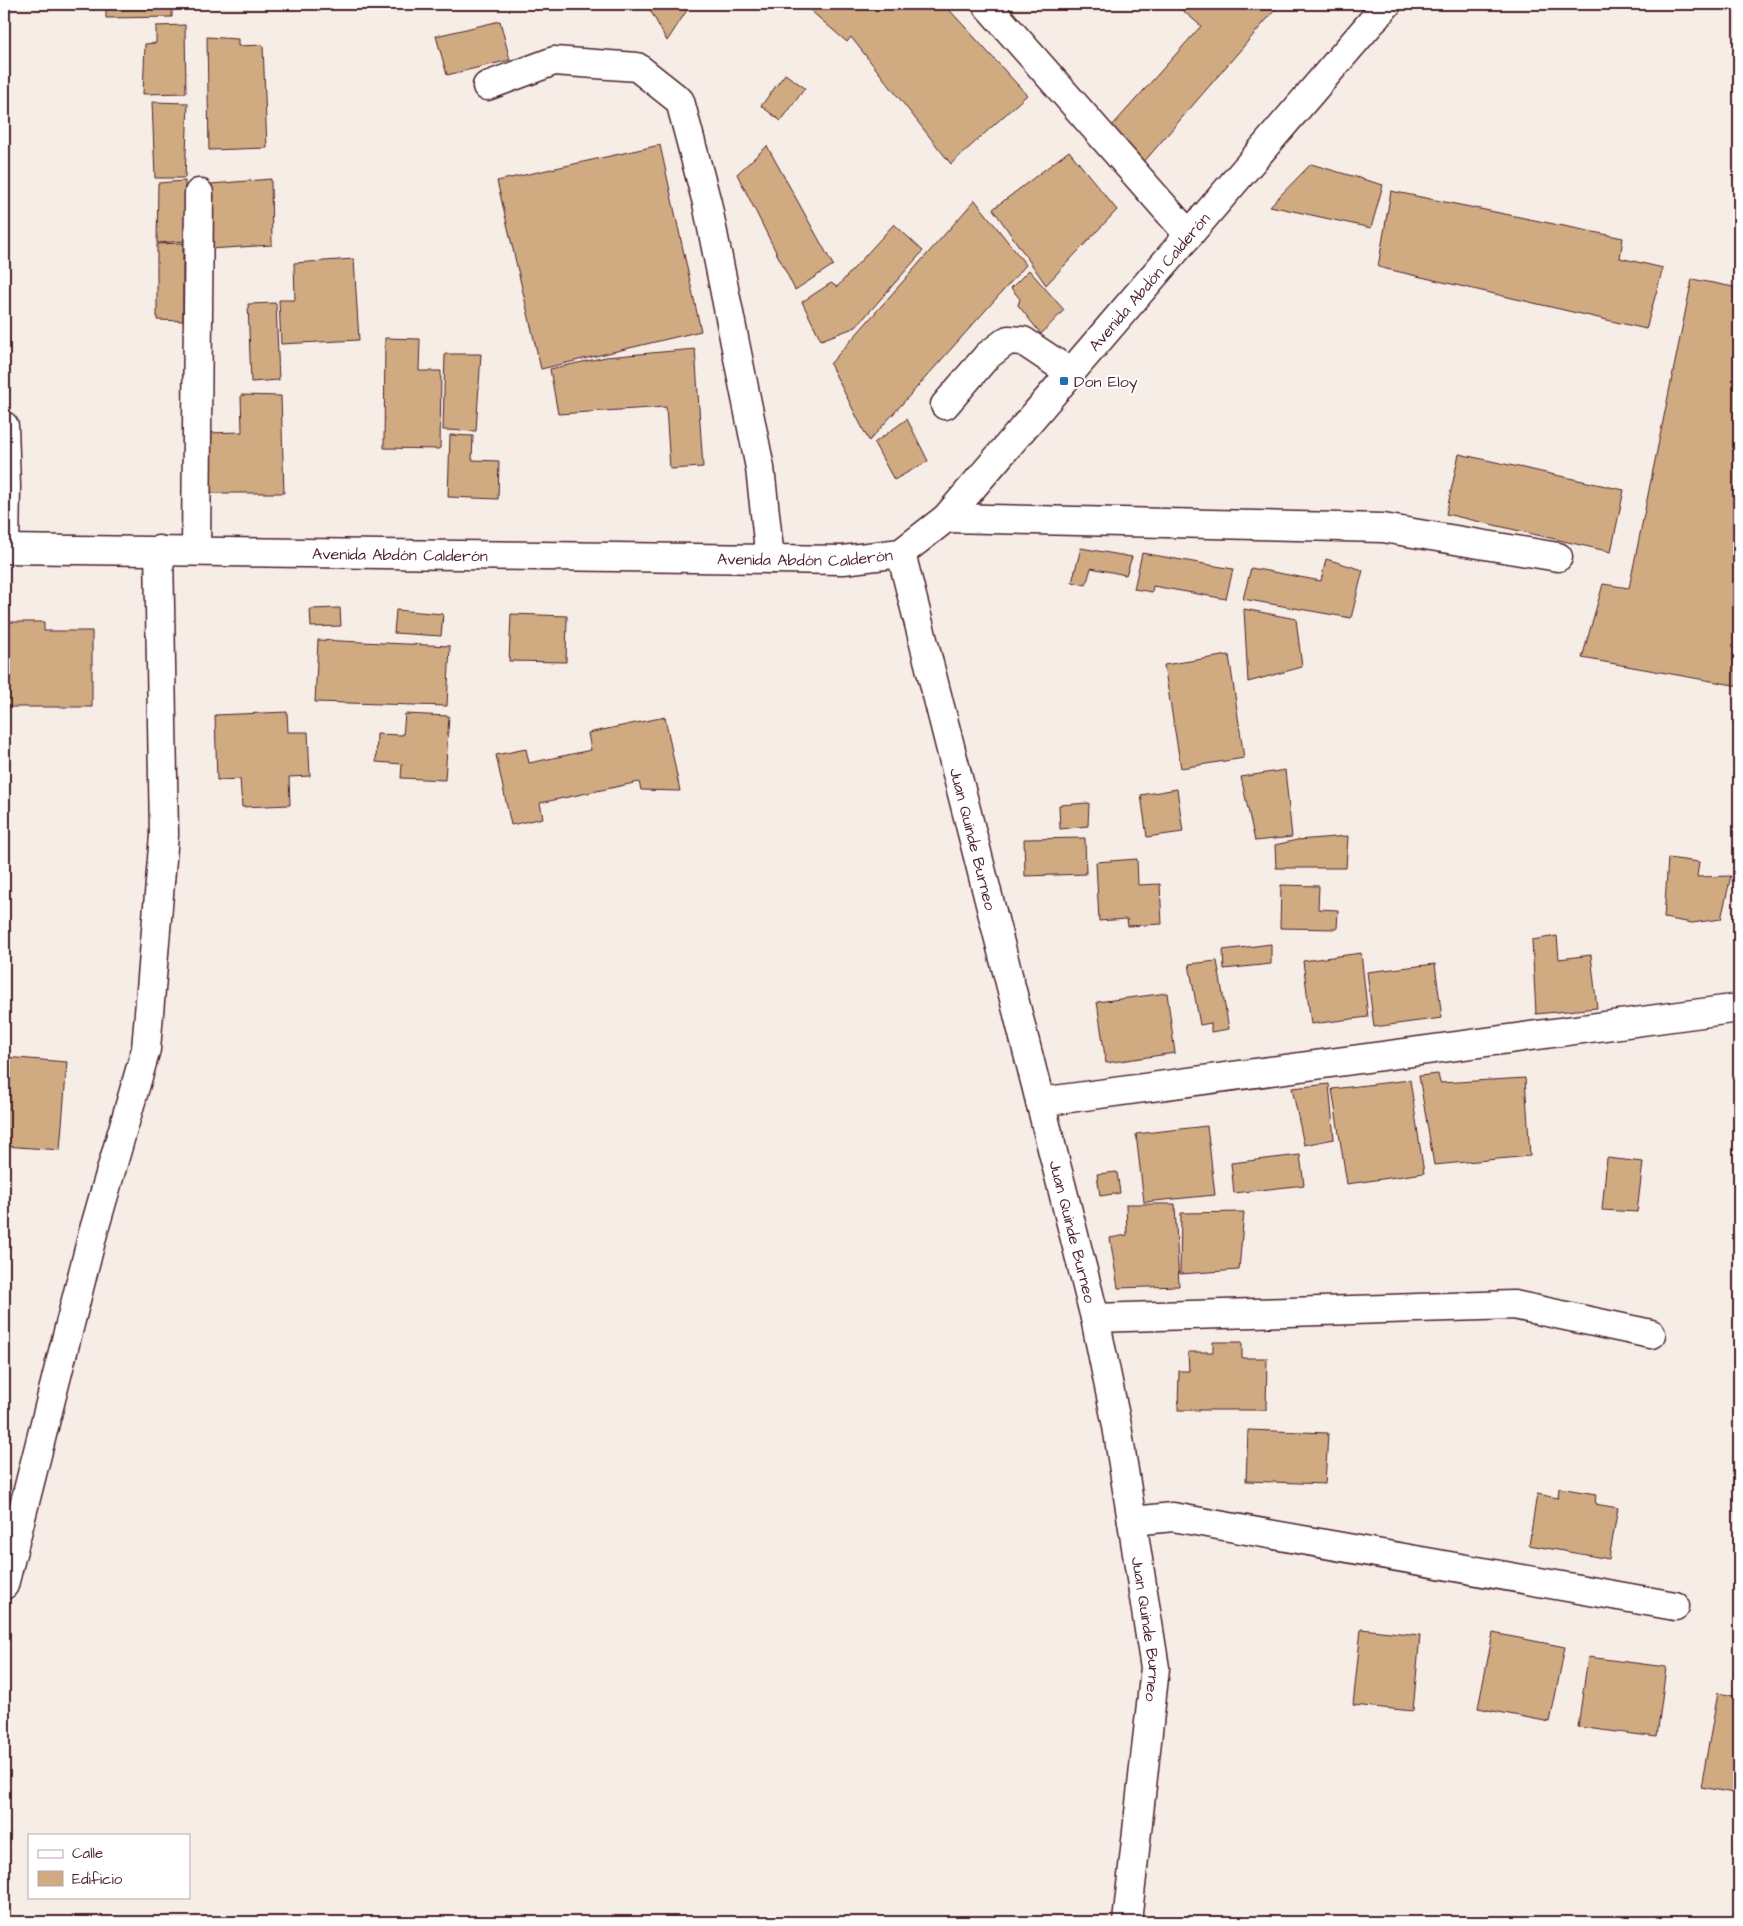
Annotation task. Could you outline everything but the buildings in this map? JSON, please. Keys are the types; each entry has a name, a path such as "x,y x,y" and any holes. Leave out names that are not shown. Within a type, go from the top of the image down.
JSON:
{"street":[{"path":"986,4 1189,236"},
{"name":"Avenida Abdón Calderón","path":"4,549 196,550 843,560 900,553 946,518 1387,4"},
{"path":"487,86 554,61 637,67 680,101 707,203 758,459 770,558"},
{"path":"196,550 199,193"},
{"path":"944,405 987,356 1008,340 1023,341 1041,351 1071,373"},
{"path":"4,426 6,486 4,549"},
{"path":"946,518 1383,528 1558,556"},
{"path":"4,1585 93,1233 146,1049 164,835 159,550"},
{"name":"Juan Quinde Burneo","path":"900,553 1095,1318 1117,1426 1155,1668 1127,1922"},
{"path":"1040,1102 1739,1008"},
{"path":"1095,1318 1514,1306 1651,1334"},
{"path":"1132,1521 1173,1517 1675,1606"}],"place":[{"name":"Don Eloy","path":"1064,381"}]}
